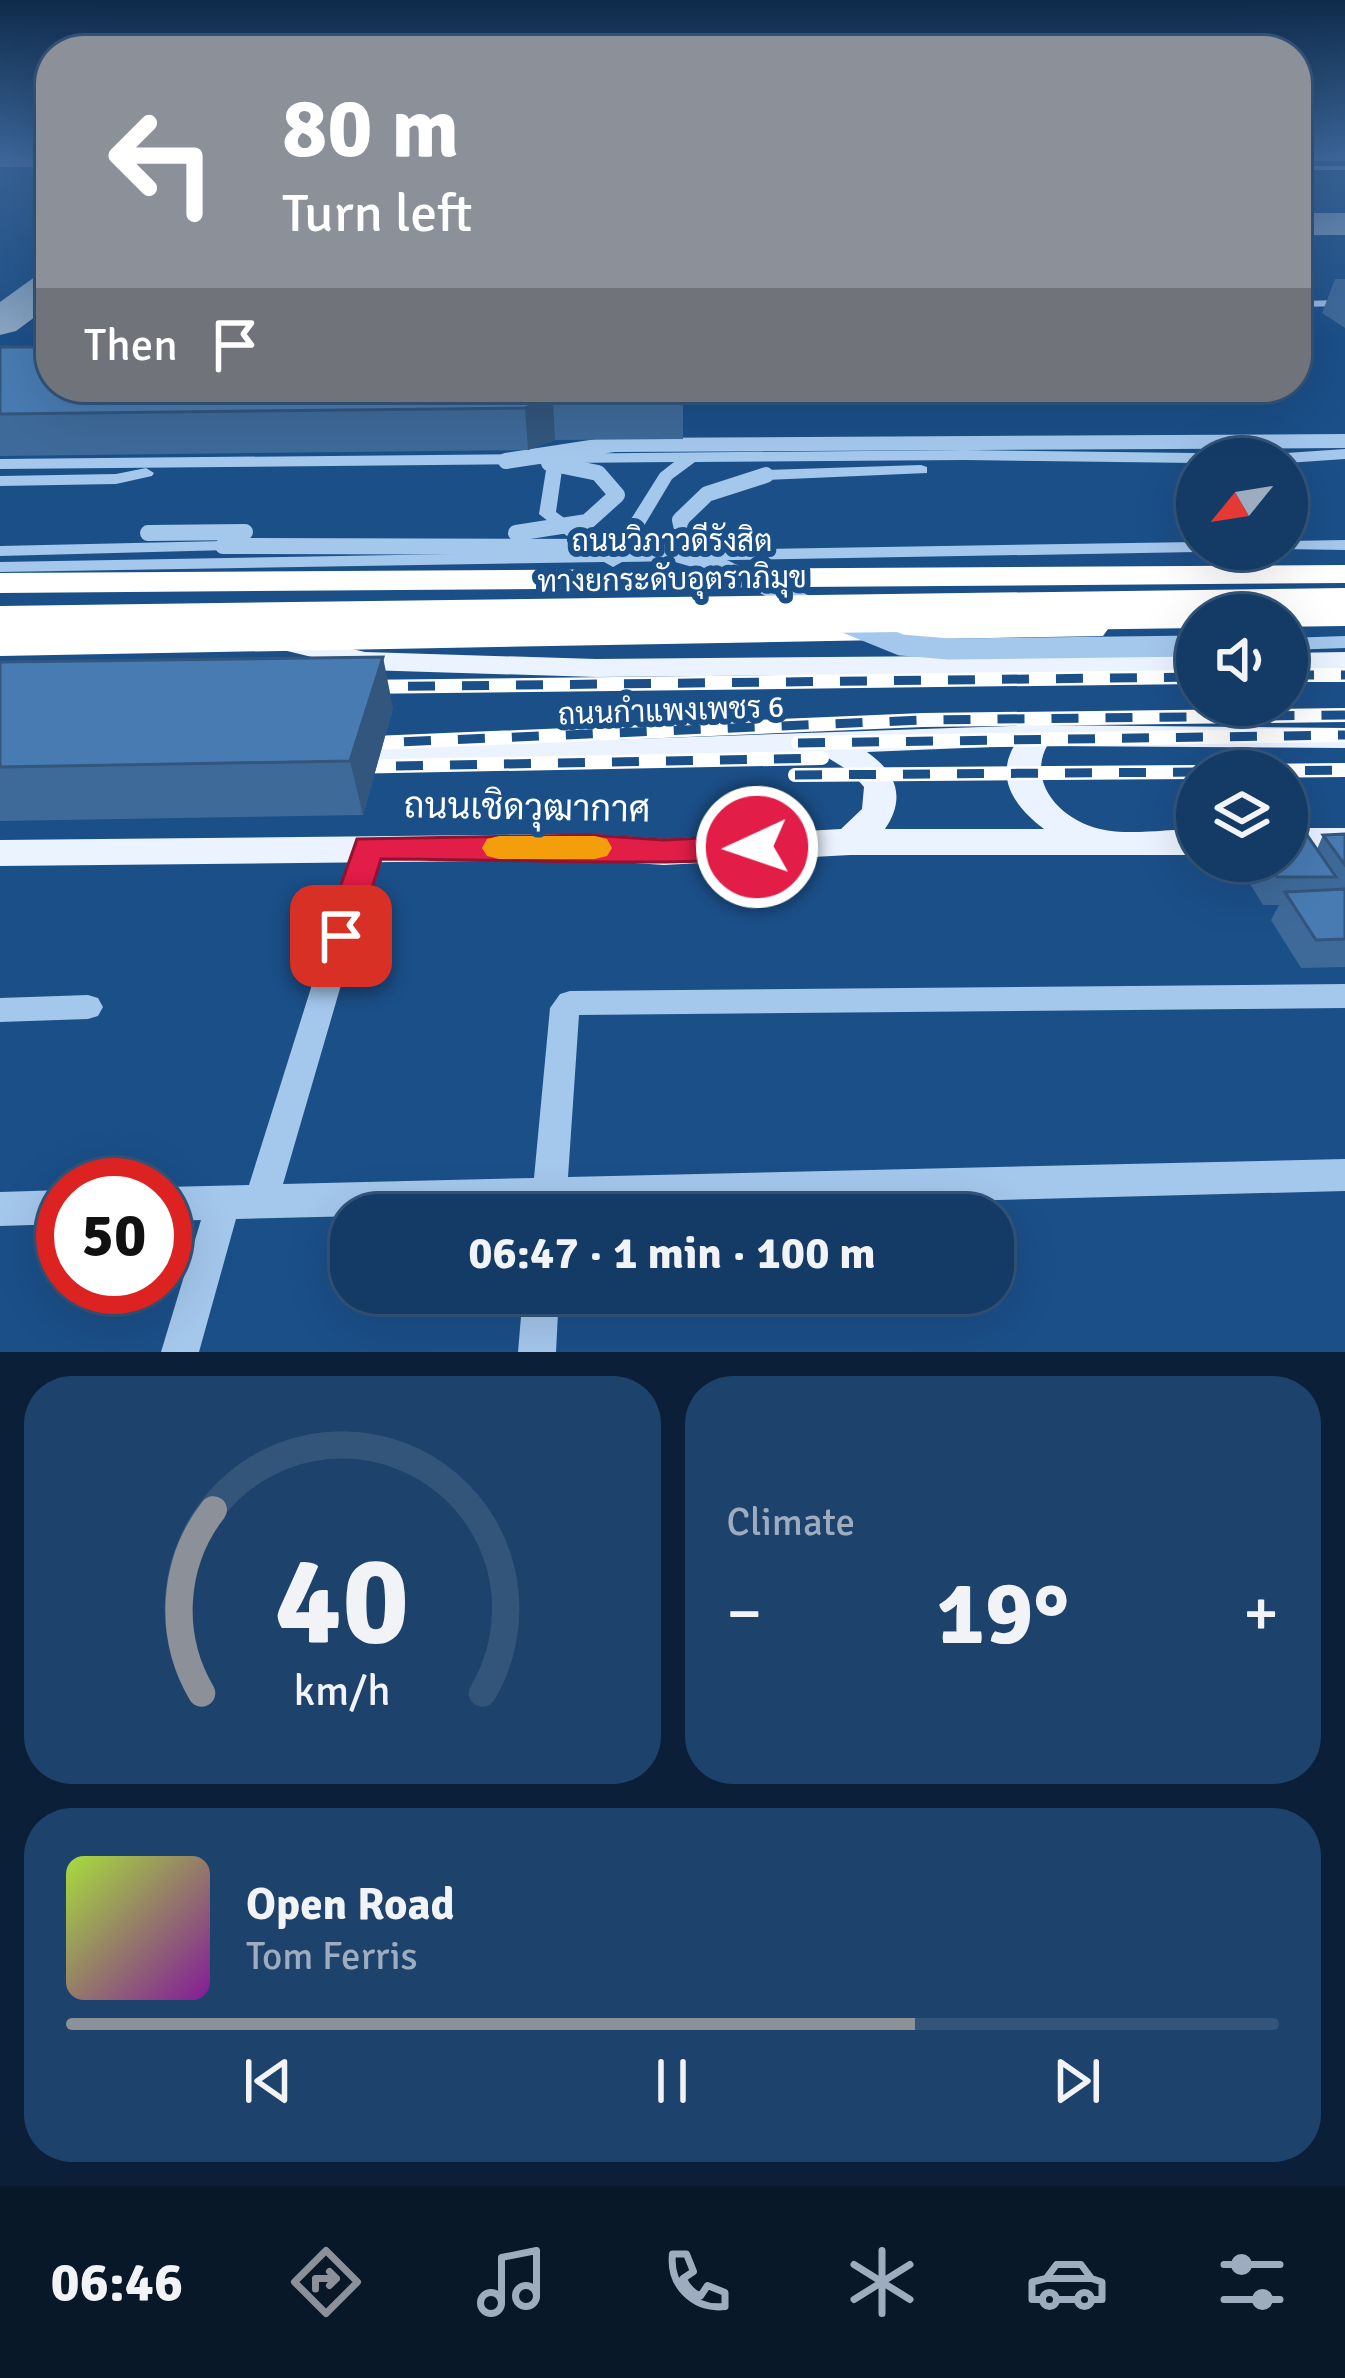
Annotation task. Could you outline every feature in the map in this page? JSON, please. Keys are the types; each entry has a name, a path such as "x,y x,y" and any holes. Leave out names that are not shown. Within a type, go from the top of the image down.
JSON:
{"highway":[{"name":"ถนนวิภาวดีรังสิต","path":"0,583 600,565 1345,574"},
{"name":"ทางยกระดับอุตราภิมุข","path":"0,600 1345,584"},
{"name":"ทางยกระดับอุตราภิมุข","path":"0,625 1345,608"},
{"path":"1308,626 1345,625"},
{"path":"0,646 1176,627"}],"main road":[{"path":"289,643 365,662 596,668 1176,663"},
{"path":"1308,662 1345,661"},
{"path":"1037,735 1020,765 1029,798 1094,843"},
{"name":"ถนนกำแพงเพชร 6","path":"305,762 1037,735 1345,738"},
{"path":"822,741 852,755 880,788 884,807 874,824 850,842"},
{"path":"1308,841 1345,841"},
{"name":"ถนนเชิดวุฒากาศ","path":"0,854 590,847 664,852 850,842 1176,842"}],"street":[{"path":"1311,304 1345,303"},
{"path":"506,461 614,445 1345,441"},
{"path":"0,464 965,455 1176,459"},
{"path":"1308,458 1345,456"},
{"path":"600,565 666,476 690,458"},
{"path":"556,459 547,514 580,538 600,565"},
{"path":"724,568 684,538 680,520 690,503 708,491 766,475 984,468 1063,460"},
{"path":"0,481 116,479 196,464 506,461 589,468 611,480 617,495 598,518 533,533 148,533 35,550"},
{"path":"1308,546 1345,545"},
{"path":"0,550 652,548 724,568 901,645 1176,646"},
{"path":"0,566 600,565 1176,548"},
{"path":"1308,643 1345,642"},
{"path":"180,1352 243,1201 368,848"},
{"path":"549,1194 565,1008 570,1004 1345,996"},
{"path":"0,1010 88,1007"},
{"path":"823,1194 1345,1175"},
{"path":"192,1203 330,1202"},
{"path":"0,1209 36,1208"},
{"path":"537,1352 540,1314"}],"building":[{"path":"0,347 36,347 36,402 544,402 525,408 0,414"},
{"path":"383,657 350,761 0,767 0,662"},
{"path":"1345,834 1345,865 1323,835"},
{"path":"1308,836 1336,877 1308,877"},
{"path":"1345,889 1345,939 1316,940 1285,892"}],"taxiway":[{"path":"1311,224 1345,224"},
{"path":"0,322 36,296"}],"railway":[{"path":"1308,675 1345,675"},
{"path":"354,687 1176,677"},
{"path":"350,744 923,720 1345,715"},
{"path":"798,743 1345,735"},
{"path":"342,767 822,758"},
{"path":"1308,770 1345,770"},
{"path":"795,775 1176,772"}],"slow traffic":[{"path":"499,848 595,848"}],"route":[{"path":"341,936 368,848 590,847 664,852 757,847"}]}
